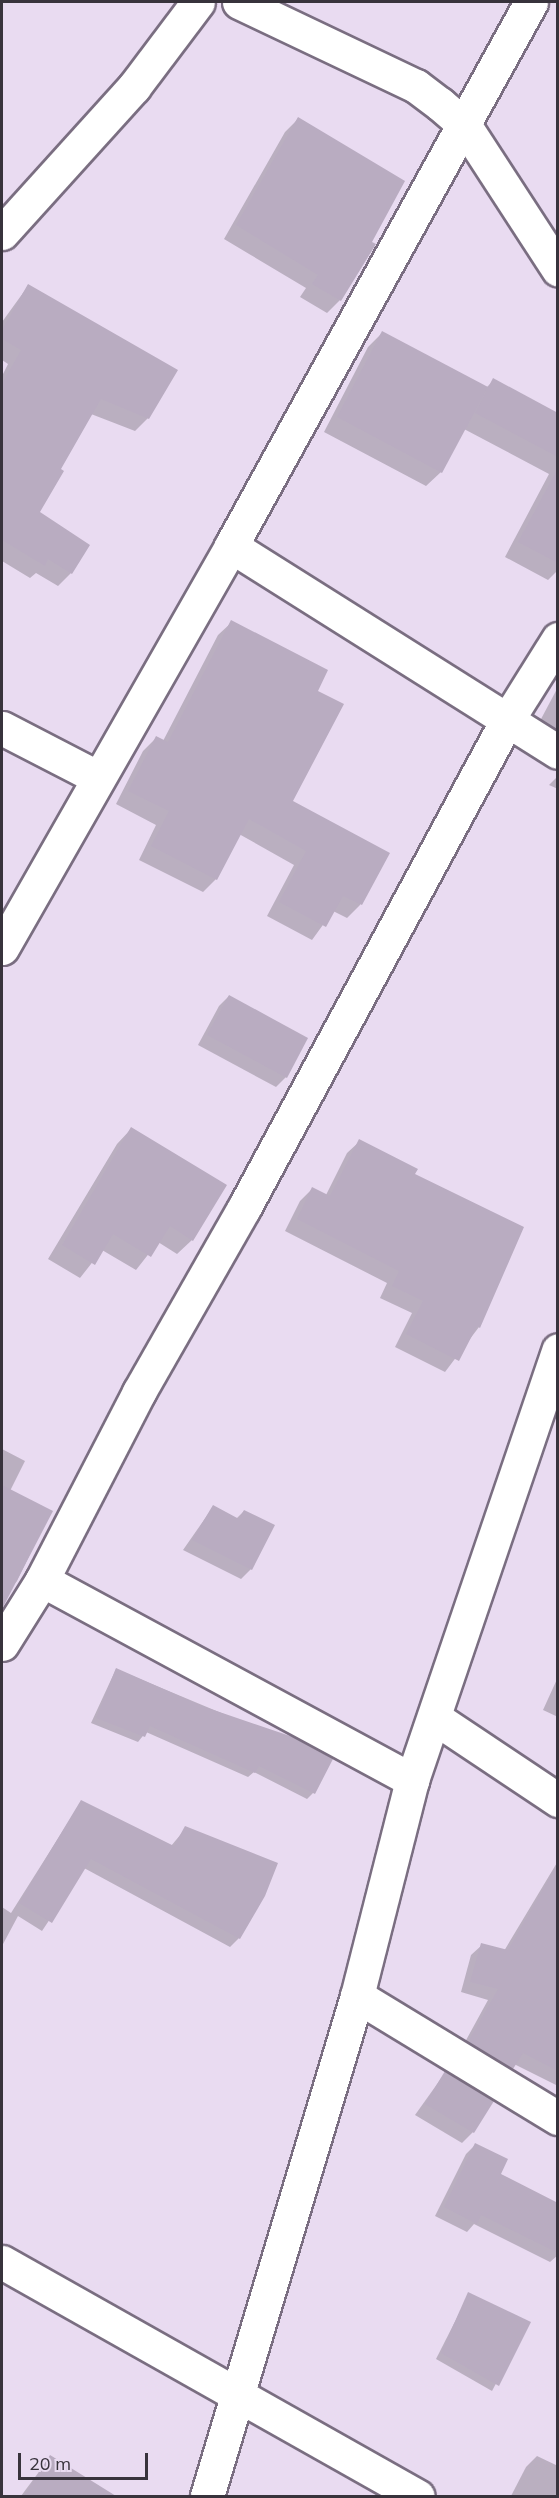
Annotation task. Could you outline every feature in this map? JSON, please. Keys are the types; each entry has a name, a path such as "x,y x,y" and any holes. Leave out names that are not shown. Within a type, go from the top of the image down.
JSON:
{"street":[{"path":"8,213 134,87 198,2"},
{"path":"239,2 416,86 465,126 558,269"},
{"path":"2,948 97,777 231,546 465,126 531,2"},
{"path":"231,546 506,722 558,752"},
{"path":"2,1644 42,1581 138,1392 244,1208 506,722 558,639"},
{"path":"2,728 97,777"},
{"path":"207,2496 239,2396 357,1996 412,1780 435,1718 558,1350"},
{"path":"42,1581 412,1780"},
{"path":"435,1718 558,1800"},
{"path":"357,1996 558,2118"},
{"path":"2,2262 418,2496"}],"building":[{"path":"298,117 405,181 372,242 376,244 341,301 312,284 318,275 236,225"},
{"path":"28,284 178,370 149,419 101,399 61,469 64,471 40,512 90,545 72,574 48,559 45,566 2,540 2,384 21,350 2,339 2,330"},
{"path":"382,331 488,387 442,473 337,417"},
{"path":"493,378 558,413 558,457 475,413"},
{"path":"558,468 558,563 518,542"},
{"path":"231,620 328,670 318,691 344,704 293,801 390,853 362,905 343,896 326,927 279,902 306,851 249,819 217,880 151,846 169,811 128,791 156,736 168,742"},
{"path":"229,995 308,1038 287,1078 207,1035"},
{"path":"131,1127 227,1185 193,1241 170,1226 151,1257 113,1234 95,1265 62,1245"},
{"path":"359,1139 418,1169 415,1174 524,1227 480,1328 477,1326 459,1361 406,1334 423,1301 392,1286 399,1271 297,1219 312,1187 330,1196"},
{"path":"2,1485 53,1511 2,1609"},
{"path":"213,1505 239,1519 244,1510 275,1525 252,1570 192,1540"},
{"path":"116,1668 202,1706 293,1737 333,1759 315,1794 259,1766 255,1773 150,1726 145,1737 96,1718"},
{"path":"81,1800 174,1846 185,1826 278,1863 265,1896 240,1939 91,1859 52,1923 19,1903"},
{"path":"558,1863 558,2071 523,2053 513,2069 468,2042 498,1989 470,1982 481,1943 508,1950"},
{"path":"445,2071 494,2101 474,2133 425,2104"},
{"path":"475,2143 508,2159 501,2174 558,2203 558,2253 481,2215 477,2224 444,2207"},
{"path":"468,2292 531,2322 499,2386 441,2353"},
{"path":"50,2455 116,2496 24,2496"}]}
